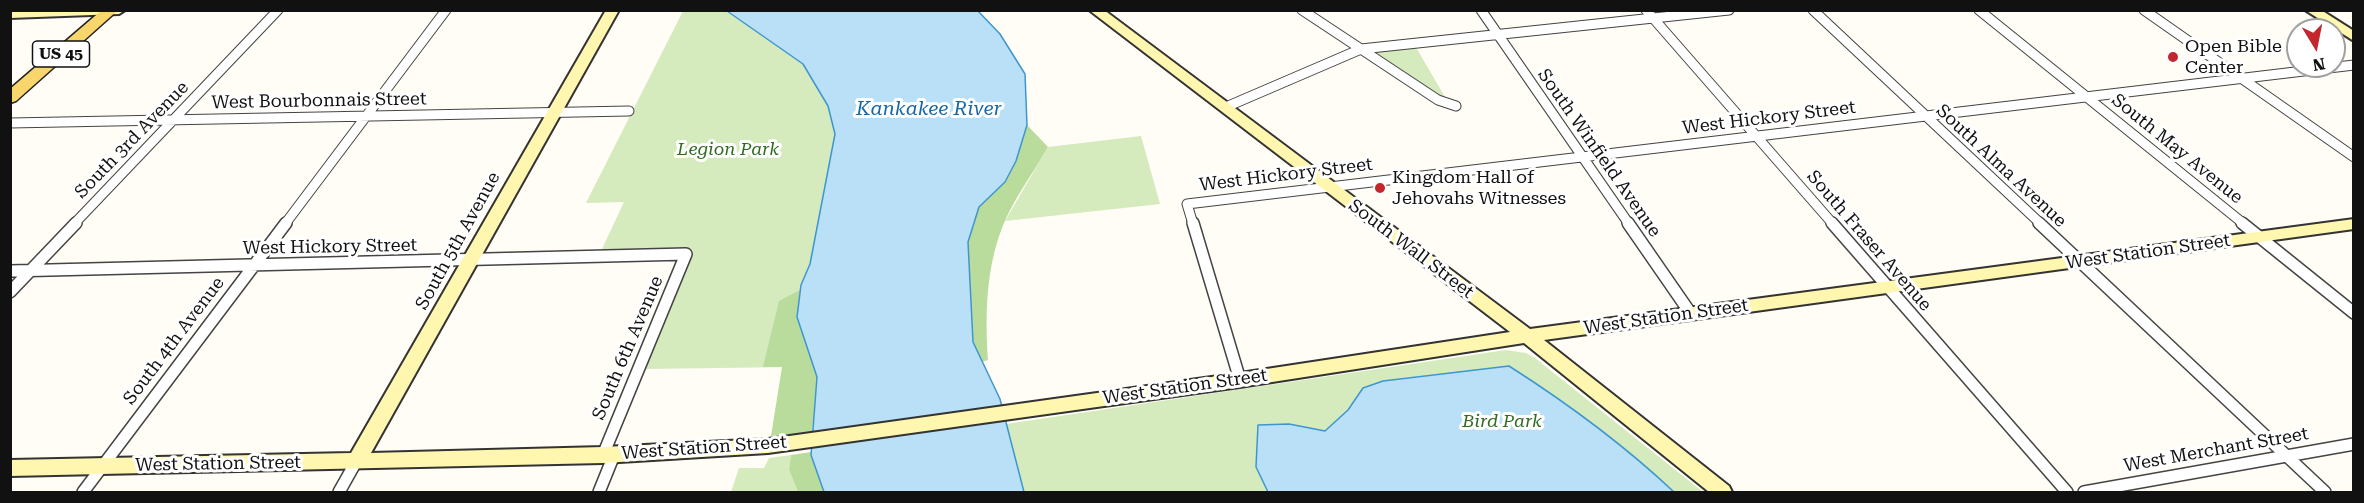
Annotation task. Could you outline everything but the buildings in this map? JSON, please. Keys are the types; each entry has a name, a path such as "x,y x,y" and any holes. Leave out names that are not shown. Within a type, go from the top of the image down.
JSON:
{"main road":[{"path":"10,14 119,10"},
{"name":"South 5th Avenue","path":"357,460 612,10"},
{"name":"South Wall Street","path":"1095,10 1527,336 1722,492"},
{"path":"2311,10 2354,37"},
{"name":"US 45","path":"10,98 111,11"},
{"name":"West Station Street","path":"10,468 608,455 768,446 1240,380 1527,336 2354,224"}],"street":[{"name":"South 3rd Avenue","path":"10,292 278,10"},
{"name":"South 4th Avenue","path":"83,492 446,10"},
{"path":"1302,10 1438,100 1456,106"},
{"path":"1313,10 1318,21"},
{"name":"South Winfield Avenue","path":"1481,10 1691,314"},
{"path":"1226,107 1361,49 1498,35 1650,15 1729,10"},
{"name":"South Alma Avenue","path":"1813,10 2325,492"},
{"name":"South May Avenue","path":"1979,10 2354,313"},
{"path":"2144,10 2354,157"},
{"name":"South Fraser Avenue","path":"1650,15 2067,492"},
{"name":"West Hickory Street","path":"1240,380 1187,204 2354,65"},
{"name":"West Bourbonnais Street","path":"10,123 629,111"},
{"name":"West Hickory Street","path":"10,271 686,254"},
{"name":"South 6th Avenue","path":"599,492 608,455 686,254"},
{"name":"West Merchant Street","path":"2084,492 2354,444"},
{"name":"South 5th Avenue","path":"339,492 357,460"}],"green space":[{"name":"Legion Park","path":"683,11 728,11 803,64 828,106 836,139 810,264 801,285 792,367 644,369 693,250 602,249 624,202 586,203"},
{"path":"1414,47 1417,49 1445,97 1375,52"},
{"path":"1027,125 1048,147 1011,207 997,244 988,293 988,360 982,362 972,342 968,242 979,207 1005,182 1016,161"},
{"path":"1141,136 1160,204 1005,221 1048,147"},
{"path":"800,290 797,317 817,377 812,433 771,436 782,367 763,367 779,301"},
{"name":"Bird Park","path":"1506,350 1526,353 1535,358 1703,492 1024,492 1006,424"},
{"path":"811,452 824,492 798,492 789,470 791,455"},
{"path":"791,455 789,470 798,492 731,492 739,468 764,468 769,458"}],"water":[{"name":"Kankakee River","path":"727,11 978,11 1000,34 1025,74 1027,125 1016,161 1005,182 979,207 968,242 973,342 1000,399 1024,492 824,492 811,455 817,377 797,317 801,285 810,264 835,134 828,106 803,64"},
{"path":"1509,366 1594,425 1674,492 1268,492 1256,467 1258,425 1289,424 1325,431 1348,410 1363,388 1383,381"}],"place":[{"name":"Open Bible Center","path":"2173,57"},
{"name":"Kingdom Hall of Jehovahs Witnesses","path":"1380,188"}]}
